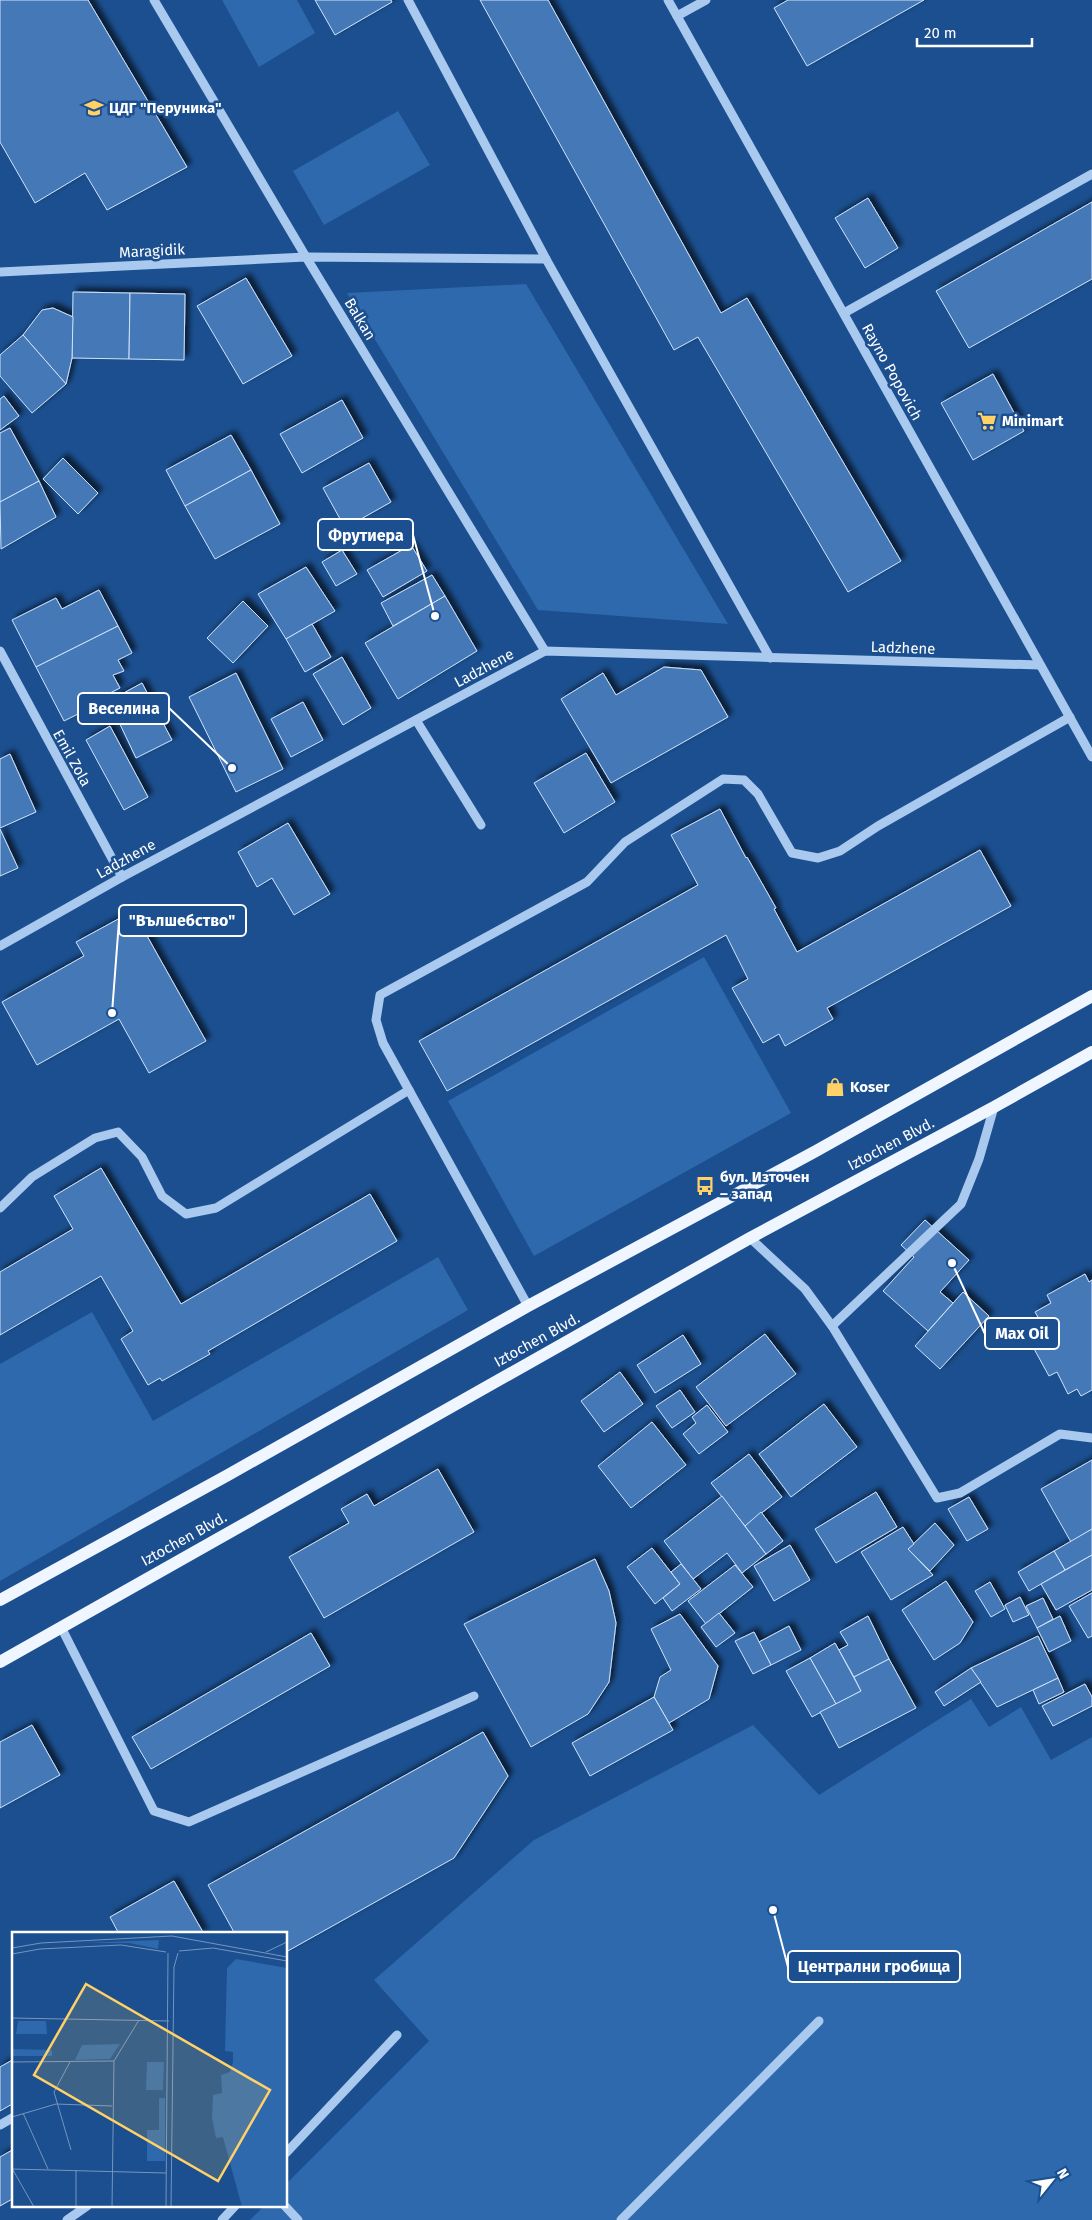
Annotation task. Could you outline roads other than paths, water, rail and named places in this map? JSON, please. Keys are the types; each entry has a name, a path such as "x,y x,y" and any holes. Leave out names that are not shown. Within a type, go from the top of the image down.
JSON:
{"main road":[{"name":"Iztochen Blvd.","path":"0,1600 245,1466 528,1306 816,1151 1092,996"},
{"name":"Iztochen Blvd.","path":"0,1662 750,1238 1092,1052"}],"street":[{"name":"Balkan","path":"154,0 306,257 545,651"},
{"path":"408,0 546,259 770,658"},
{"name":"Rayno Popovich","path":"668,0 1092,757"},
{"path":"677,16 706,0"},
{"path":"844,313 1092,174"},
{"name":"Maragidik","path":"0,272 306,257 546,259"},
{"name":"Emil Zola","path":"0,651 122,876"},
{"name":"Ladzhene","path":"0,946 122,876 545,651 1040,665"},
{"path":"528,1306 383,1043 376,1020 380,995 587,882 625,842 724,778 744,780 758,794 792,853 818,858 840,851 878,826 1070,717"},
{"path":"416,720 481,825"},
{"path":"0,1208 32,1177 96,1138 118,1132 142,1158 162,1196 186,1214 216,1208 409,1090"},
{"path":"832,1326 960,1204 979,1159 994,1107"},
{"path":"750,1238 805,1289 832,1326 937,1498 960,1493 1060,1434 1092,1438"},
{"path":"61,1627 154,1811 189,1822 474,1696"},
{"path":"621,2220 818,2021"},
{"path":"288,2151 397,2034"},
{"path":"0,2125 12,2118"},
{"path":"67,2220 84,2208"},
{"path":"222,2220 233,2208"},
{"path":"286,2208 298,2220"}],"place":[{"name":"ЦДГ \"Перуника\"","path":"94,108"},
{"name":"Minimart","path":"987,421"},
{"name":"Фрутиера","path":"435,616"},
{"name":"Веселина","path":"232,768"},
{"name":"\"Вълшебство\"","path":"112,1013"},
{"name":"Koser","path":"835,1087"},
{"name":"бул. Източен – запад","path":"705,1186"},
{"name":"Max Oil","path":"952,1263"},
{"name":"Централни гробища","path":"773,1910"}]}
